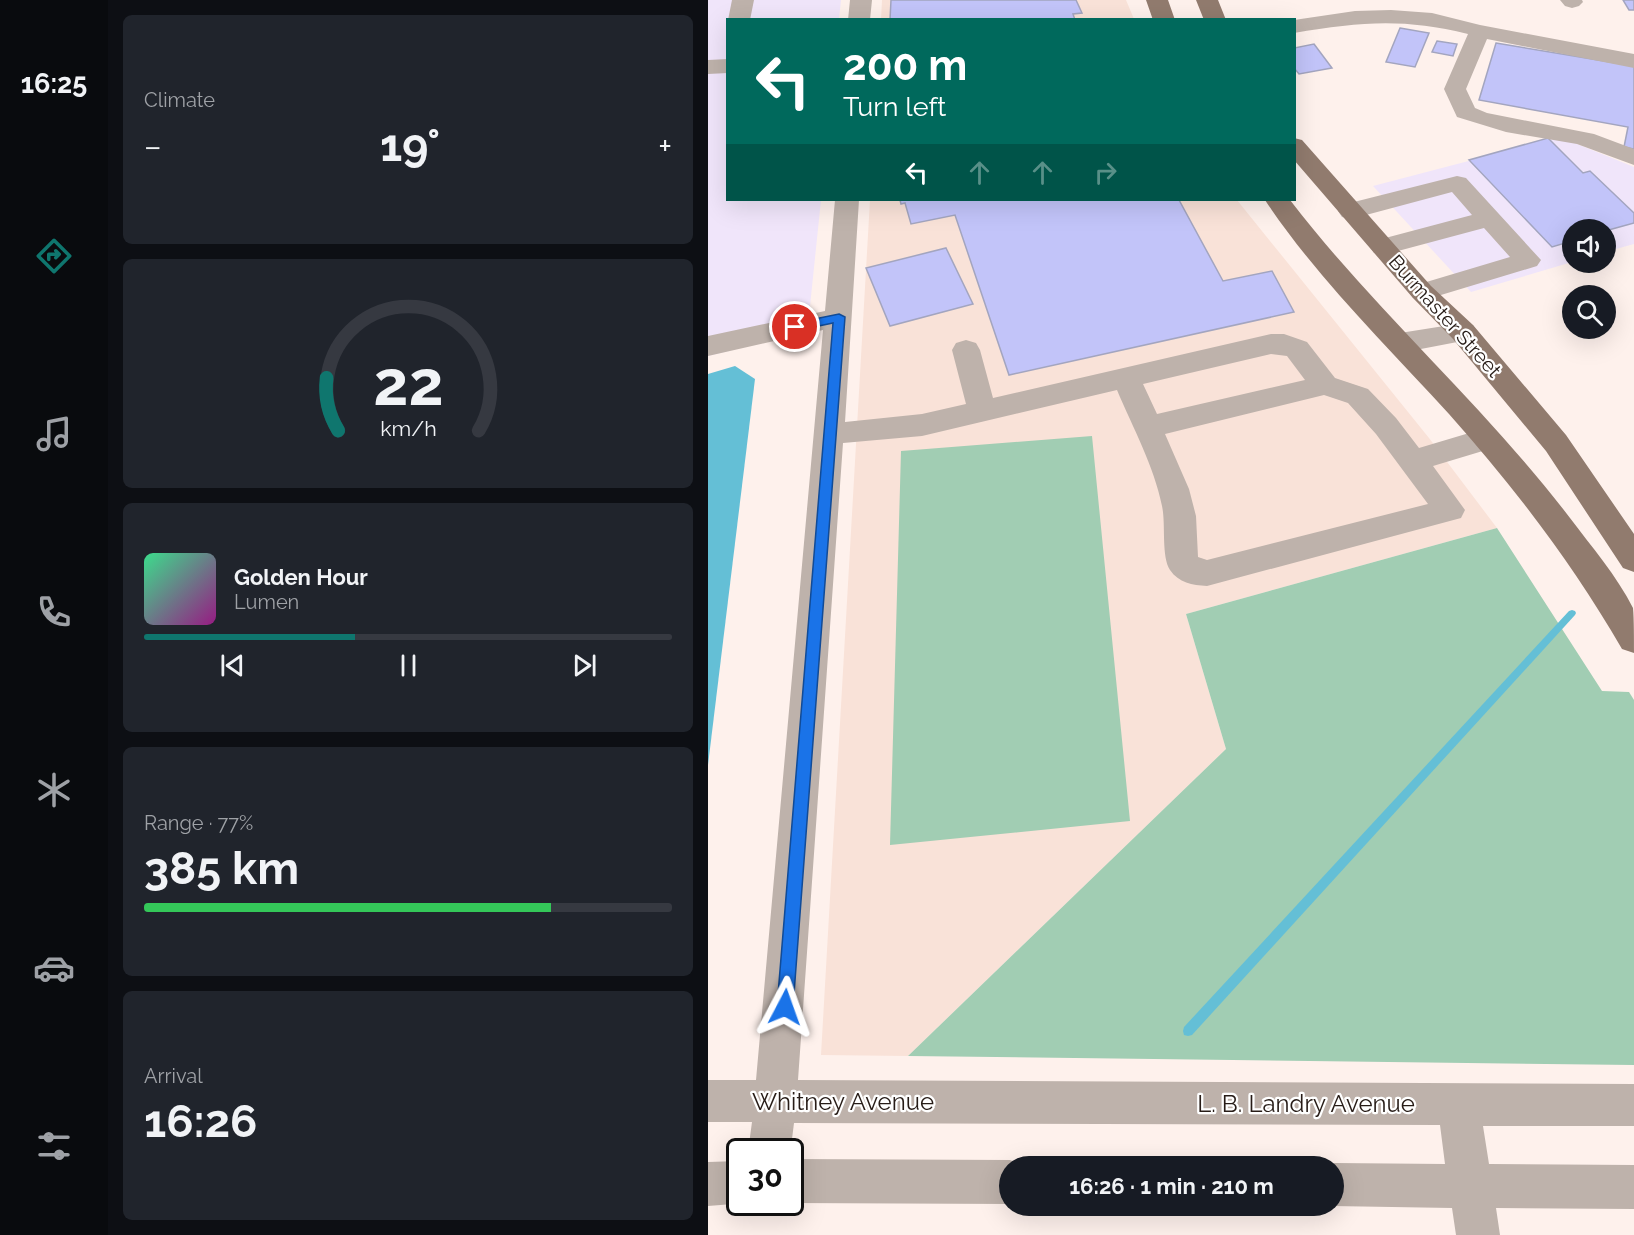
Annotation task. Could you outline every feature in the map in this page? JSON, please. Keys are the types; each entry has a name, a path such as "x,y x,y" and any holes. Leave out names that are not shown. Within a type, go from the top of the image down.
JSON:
{"main road":[{"path":"1157,0 1163,18"},
{"path":"1207,0 1214,18"},
{"name":"Burmaster Street","path":"1296,147 1422,292 1463,332 1556,443 1634,559"},
{"path":"1278,201 1344,284 1486,439 1554,522 1634,639"}],"street":[{"path":"740,18 744,0"},
{"path":"859,18 861,0"},
{"path":"1296,27 1355,17 1391,16 1432,19 1480,31 1634,61"},
{"path":"1480,31 1455,89 1465,112 1480,119 1505,125 1580,137 1634,158"},
{"path":"708,67 726,66"},
{"path":"1351,212 1457,183 1528,260 1422,292"},
{"path":"772,1138 777,1102 847,201"},
{"path":"1383,248 1490,218"},
{"path":"708,346 839,317"},
{"path":"1400,343 1463,332"},
{"path":"830,434 922,425 1270,344 1284,344 1297,350 1325,385"},
{"path":"966,350 982,411"},
{"path":"1126,377 1174,489 1180,516 1182,562 1193,572 1207,573 1450,510 1359,396 1325,385 1148,427"},
{"path":"1412,461 1486,439"},
{"name":"Whitney Avenue","path":"708,1101 977,1102"},
{"name":"L. B. Landry Avenue","path":"977,1102 1634,1105"},
{"path":"1458,1105 1478,1235"},
{"path":"804,1182 999,1182"},
{"path":"708,1184 726,1183"},
{"path":"1344,1185 1634,1187"}],"shaded area":[{"path":"708,0 841,0 839,18 726,18 726,201 821,201 807,335 776,339 708,356"},
{"path":"882,0 1126,0 1134,18 881,18"},
{"path":"1560,137 1634,167 1634,244 1616,249 1616,219 1562,219 1562,265 1471,292 1373,186"},
{"path":"870,201 1238,201 1429,438 1497,528 1186,614 1226,749 908,1056 821,1055"}],"green space":[{"path":"1092,436 1130,821 890,845 901,451"},
{"path":"1497,528 1602,691 1629,692 1634,700 1634,1065 908,1056 1226,749 1186,614"}],"water":[{"path":"735,366 755,379 708,765 708,374"}],"building":[{"path":"891,0 1076,0 1082,13 1073,14 1074,18 890,18"},
{"path":"1623,0 1634,0 1634,10 1629,10"},
{"path":"1400,28 1429,33 1415,67 1386,62"},
{"path":"1437,41 1457,44 1453,56 1432,52"},
{"path":"1496,43 1634,66 1634,149 1624,147 1628,127 1479,100"},
{"path":"1314,44 1332,68 1299,74 1296,70 1296,48"},
{"path":"1548,138 1583,173 1590,171 1634,213 1634,223 1616,228 1616,219 1562,219 1562,244 1552,247 1469,160"},
{"path":"900,201 1180,201 1223,281 1272,271 1294,312 1009,375 955,215 911,224 905,203 901,204"},
{"path":"946,248 973,304 890,326 866,268"}],"waterway":[{"path":"1188,1031 1572,613"}],"route":[{"path":"785,1007 839,317 795,327"}]}
